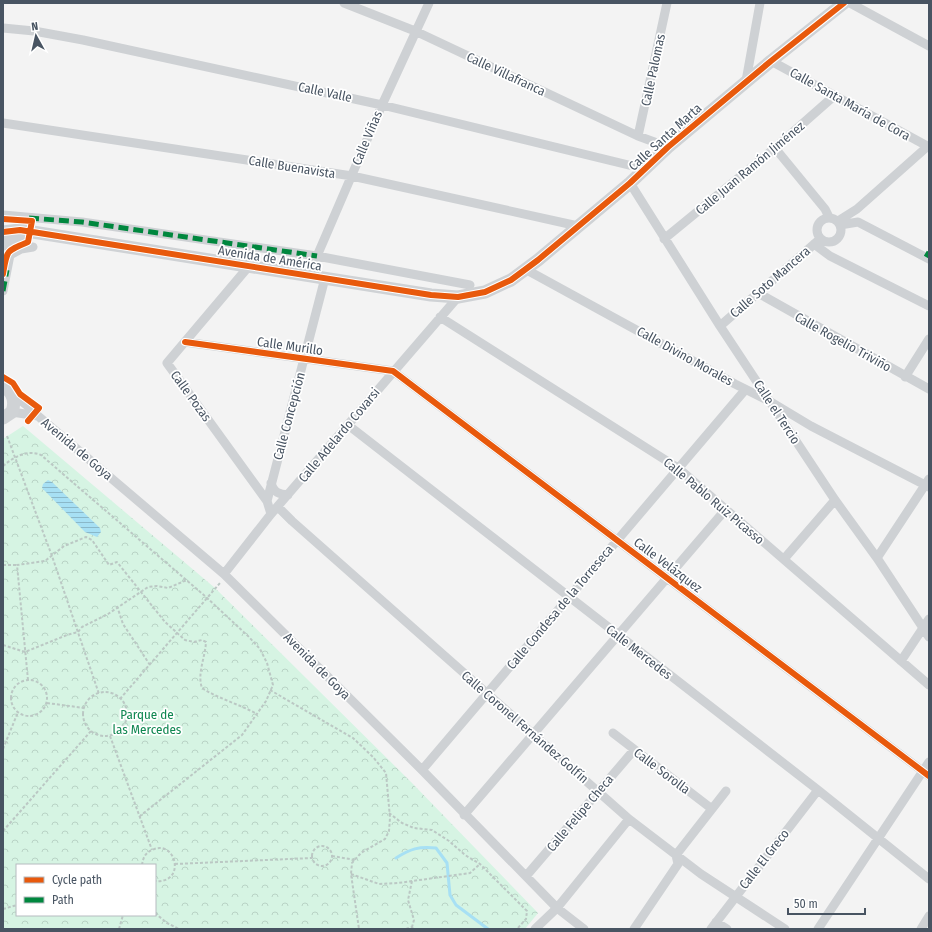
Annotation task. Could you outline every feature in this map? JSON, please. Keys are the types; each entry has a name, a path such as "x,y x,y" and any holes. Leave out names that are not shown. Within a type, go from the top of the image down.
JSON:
{"street":[{"name":"Calle Villafranca","path":"344,3 415,31 638,136 668,147"},
{"name":"Calle Viñas","path":"310,276 317,256 382,105 429,3"},
{"name":"Calle Palomas","path":"638,136 667,3"},
{"path":"746,81 760,3"},
{"name":"Calle Santa Marta","path":"499,286 525,269 578,226 630,183 668,147 746,81 844,3"},
{"path":"850,3 929,46"},
{"name":"Calle Valle","path":"3,28 34,31 83,40 382,105 644,169"},
{"name":"Calle Santa María de Cora","path":"771,61 929,147"},
{"name":"Calle Juan Ramón Jiménez","path":"664,238 776,148 834,96"},
{"name":"Calle Buenavista","path":"3,123 352,176 578,226"},
{"path":"836,221 856,209 929,147"},
{"path":"776,148 836,221 840,234 834,241 821,242"},
{"name":"Calle el Tercio","path":"630,183 720,326 835,500 877,558 929,637"},
{"name":"Avenida de América","path":"3,215 82,222 317,256 470,285"},
{"path":"928,256 858,222 820,220 817,225 817,235 830,256 929,306"},
{"name":"Avenida de América","path":"3,232 20,230 431,295 458,297 485,292 499,286"},
{"path":"3,244 36,233"},
{"path":"821,242 830,256"},
{"name":"Calle Soto Mancera","path":"720,326 821,242"},
{"path":"3,291 10,255 21,249 33,247"},
{"name":"Calle Pozas","path":"250,266 167,363 268,501 272,514"},
{"name":"Calle Divino Morales","path":"525,269 745,390 771,402 812,426 928,484"},
{"name":"Calle Concepción","path":"268,501 271,483 325,278"},
{"name":"Calle Rogelio Triviño","path":"758,293 905,377 929,389"},
{"name":"Calle Adelardo Covarsi","path":"225,575 272,514 458,297"},
{"name":"Calle Pablo Ruiz Picasso","path":"440,317 678,468 929,685"},
{"path":"905,377 929,339"},
{"name":"Calle Murillo","path":"185,342 304,360 393,371"},
{"name":"Calle Velázquez","path":"393,371 926,774"},
{"path":"7,390 14,406 7,415"},
{"name":"Avenida de Goya","path":"7,390 29,407 225,575 422,770 464,815 527,875 557,908 584,929"},
{"name":"Calle Condesa de la Torreseca","path":"422,770 745,390"},
{"name":"Avenida de Goya","path":"7,415 38,416"},
{"name":"Calle Mercedes","path":"348,425 818,790 929,879"},
{"path":"271,483 273,490 277,493 288,495"},
{"path":"877,558 928,484"},
{"path":"784,559 835,500"},
{"name":"Calle Coronel Fernández Golfín","path":"278,507 486,694 629,819 735,897 785,929"},
{"path":"464,815 726,508"},
{"path":"901,661 929,619"},
{"name":"Calle Sorolla","path":"612,733 712,809"},
{"name":"Calle Felipe Checa","path":"527,875 634,750"},
{"path":"818,929 879,839 926,774 929,762"},
{"name":"Calle El Greco","path":"713,926 818,790"},
{"path":"634,929 678,864 676,855 726,791"},
{"path":"535,929 557,908 629,819"},
{"path":"921,929 929,916"},
{"path":"713,926 727,929"}],"path":[{"path":"7,436 52,556 99,694"},
{"path":"3,466 15,457 33,452 41,455 206,597 260,649 267,662 273,685 257,714 242,735 140,816"},
{"path":"3,564 17,565 45,561 64,546 86,537 92,540 109,565 117,562 165,622 185,640 194,642 202,640 206,642 206,653 200,674 202,688 220,699 243,706 257,714"},
{"path":"17,565 28,680"},
{"path":"120,699 225,575"},
{"path":"3,645 25,652 78,632 82,627 108,614 141,591 157,586 168,588 187,580"},
{"path":"118,606 123,624 150,665"},
{"path":"28,680 38,682 43,686 48,697 47,704 44,709 34,715 23,715 18,712 11,702 12,691 20,682 28,680"},
{"path":"270,690 353,738 373,757 386,773 389,831 385,839 361,853 352,863 351,874 359,929"},
{"path":"99,694 112,694 120,699 126,708 126,721 117,733 110,736 103,736 91,731 85,723 83,716 84,708 88,702 99,694"},
{"path":"47,704 84,708"},
{"path":"3,749 18,712"},
{"path":"3,831 91,731"},
{"path":"110,736 152,850"},
{"path":"389,812 402,823 414,828 432,830 438,833 465,855 480,864 527,911 526,919 517,929"},
{"path":"320,846 330,850 332,856 330,862 325,866 318,865 312,858 315,850 320,846"},
{"path":"142,864 146,854 152,850 165,850 173,856 175,864 171,876 161,881 156,881"},
{"path":"332,856 355,860"},
{"path":"175,864 312,858"},
{"path":"351,874 379,884 470,873 480,864"},
{"path":"406,929 413,928 414,920 408,900 412,881"},
{"path":"3,909 16,905"},
{"path":"156,914 167,923 179,929"},
{"path":"119,929 123,916"}],"green space":[{"name":"Parque de las Mercedes","path":"23,426 215,588 411,782 538,913 525,929 3,929 3,439"}],"water":[{"path":"48,480 52,482 100,528 101,532 97,537 85,532 42,488 43,484"}],"waterway":[{"path":"396,858 415,849 425,847 436,848 447,863 450,895 456,905 488,929"}],"marked path":[{"path":"29,218 82,222 317,256"},
{"path":"926,257 929,252"},
{"path":"3,291 7,270"}],"cycle path":[{"path":"3,232 20,230 431,295 458,297 485,292 511,280 538,260 630,183 668,147 771,61 844,3"},
{"path":"3,219 32,221 28,242 15,247 9,252 3,274"},
{"path":"185,342 393,371 929,776"},
{"path":"3,377 13,383 20,394 39,408 28,421"}]}
